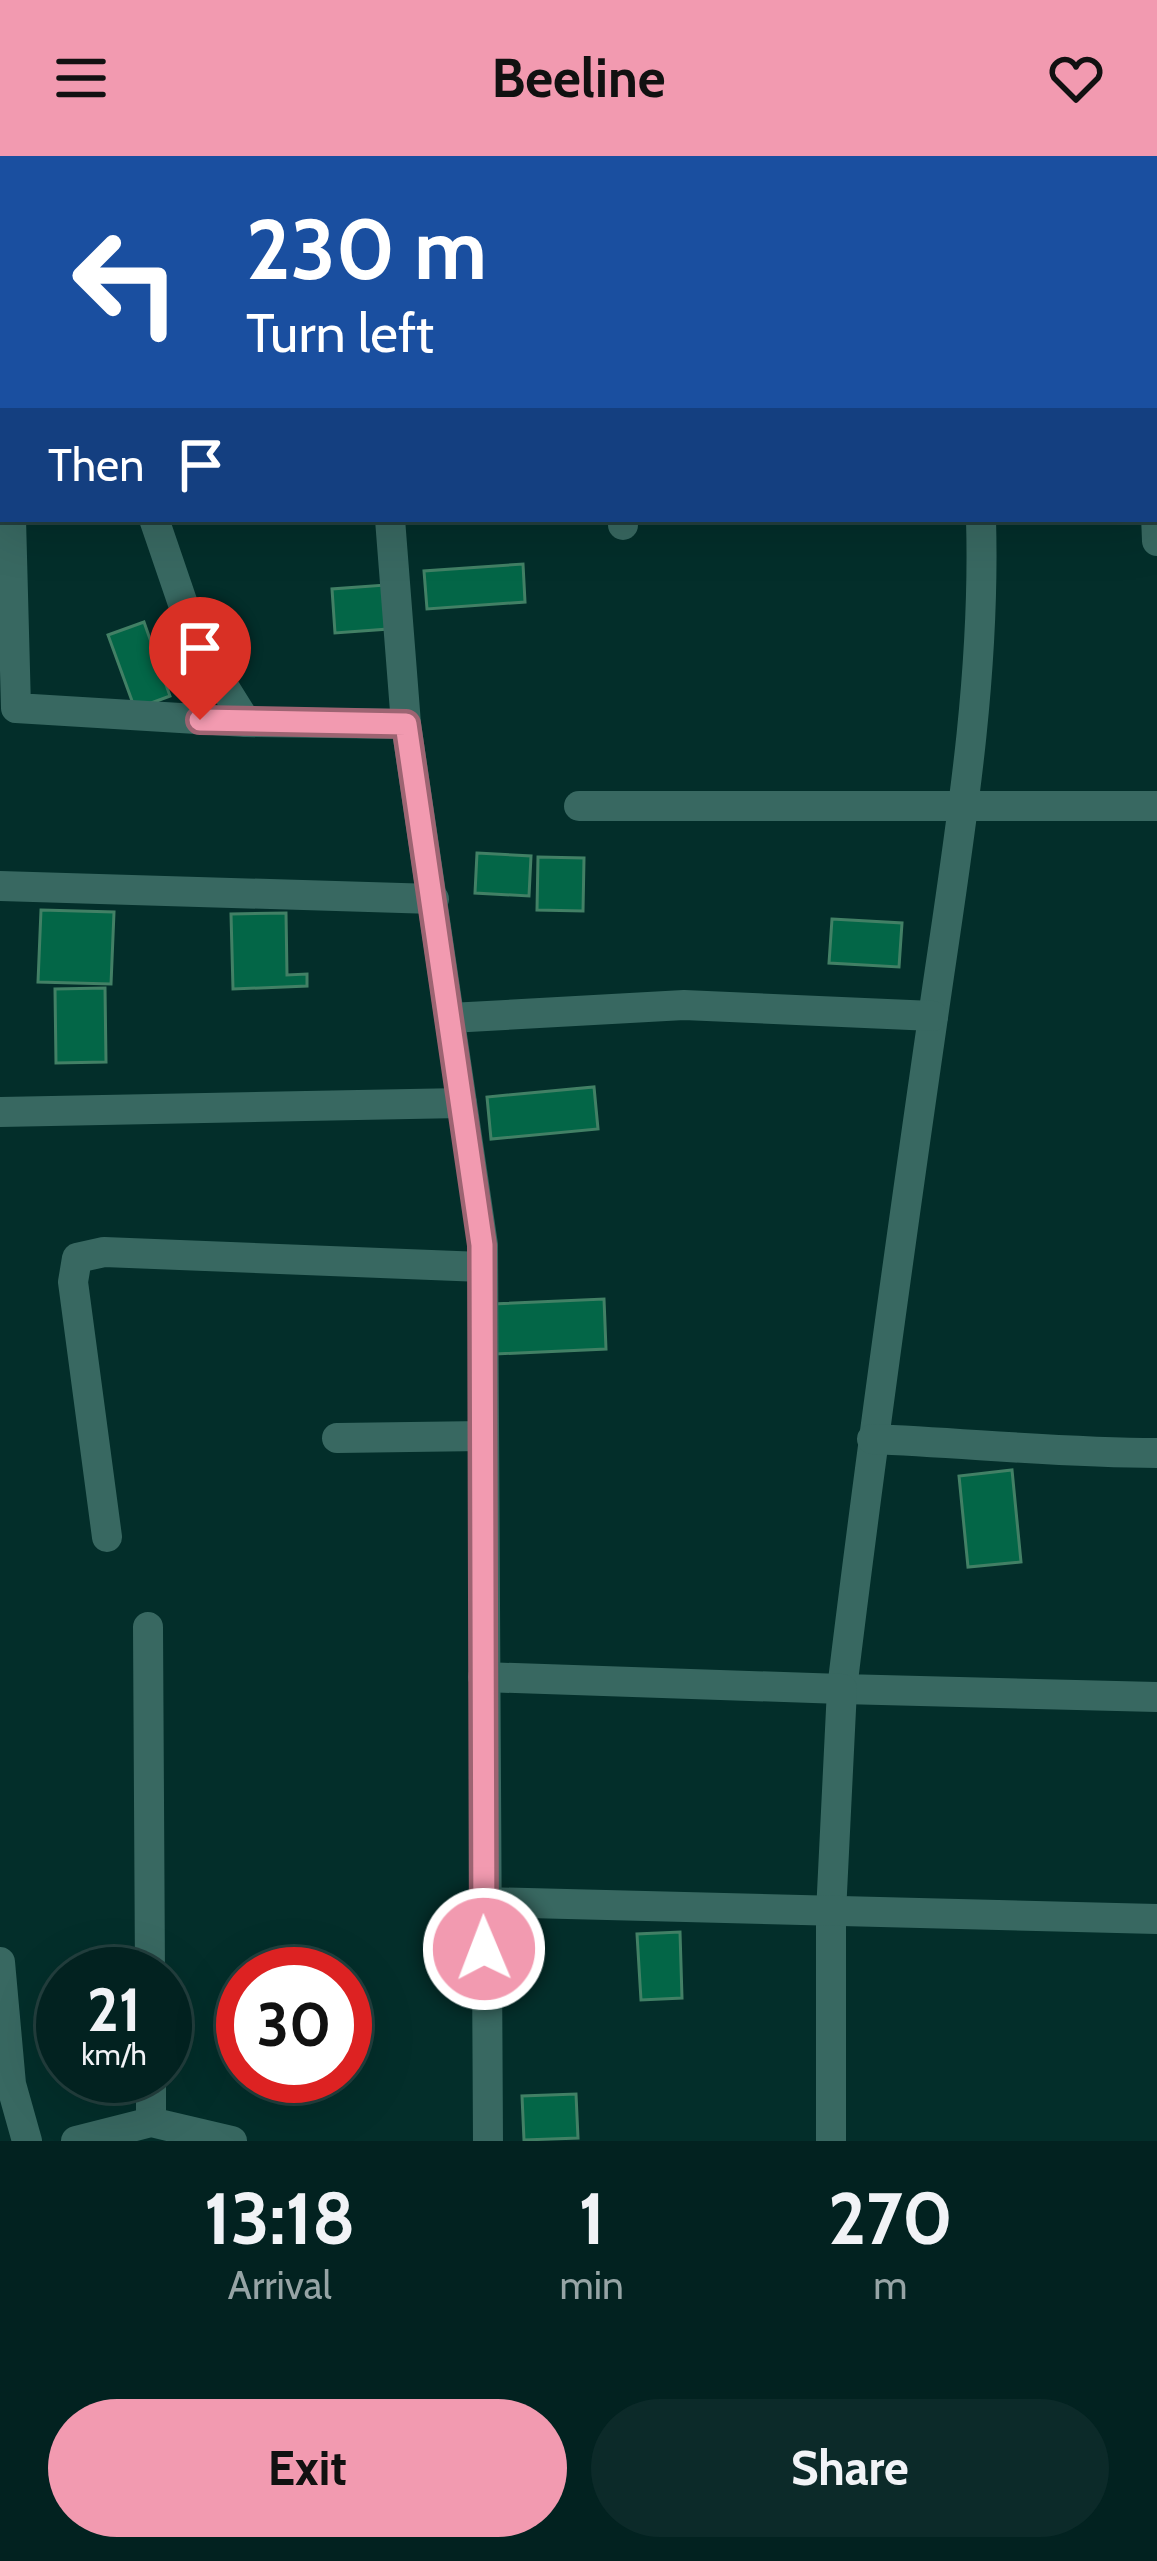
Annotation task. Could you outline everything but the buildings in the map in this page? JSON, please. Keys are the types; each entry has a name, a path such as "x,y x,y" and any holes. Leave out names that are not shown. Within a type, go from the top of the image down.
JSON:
{"street":[{"path":"11,522 16,708 246,722 406,724"},
{"path":"155,522 196,642 246,722"},
{"path":"390,522 406,724 434,898 482,1268 488,2141"},
{"path":"831,2141 831,1913 842,1689 872,1438 964,809 981,639 981,522"},
{"path":"579,806 1157,806"},
{"path":"0,886 434,898"},
{"path":"450,1018 684,1005 933,1016"},
{"path":"0,1112 462,1102"},
{"path":"107,1537 73,1282 77,1258 104,1252 482,1268"},
{"path":"337,1438 483,1436"},
{"path":"872,1438 1010,1445 1038,1453 1157,1453"},
{"path":"148,1627 150,1947"},
{"path":"484,1677 1157,1697"},
{"path":"484,1902 1157,1919"},
{"path":"0,1962 5,2085 27,2141"},
{"path":"151,2103 151,2122"},
{"path":"76,2141 151,2122 232,2141"}],"route":[{"path":"200,720 406,724 449,993 482,1245 484,1949"}]}
